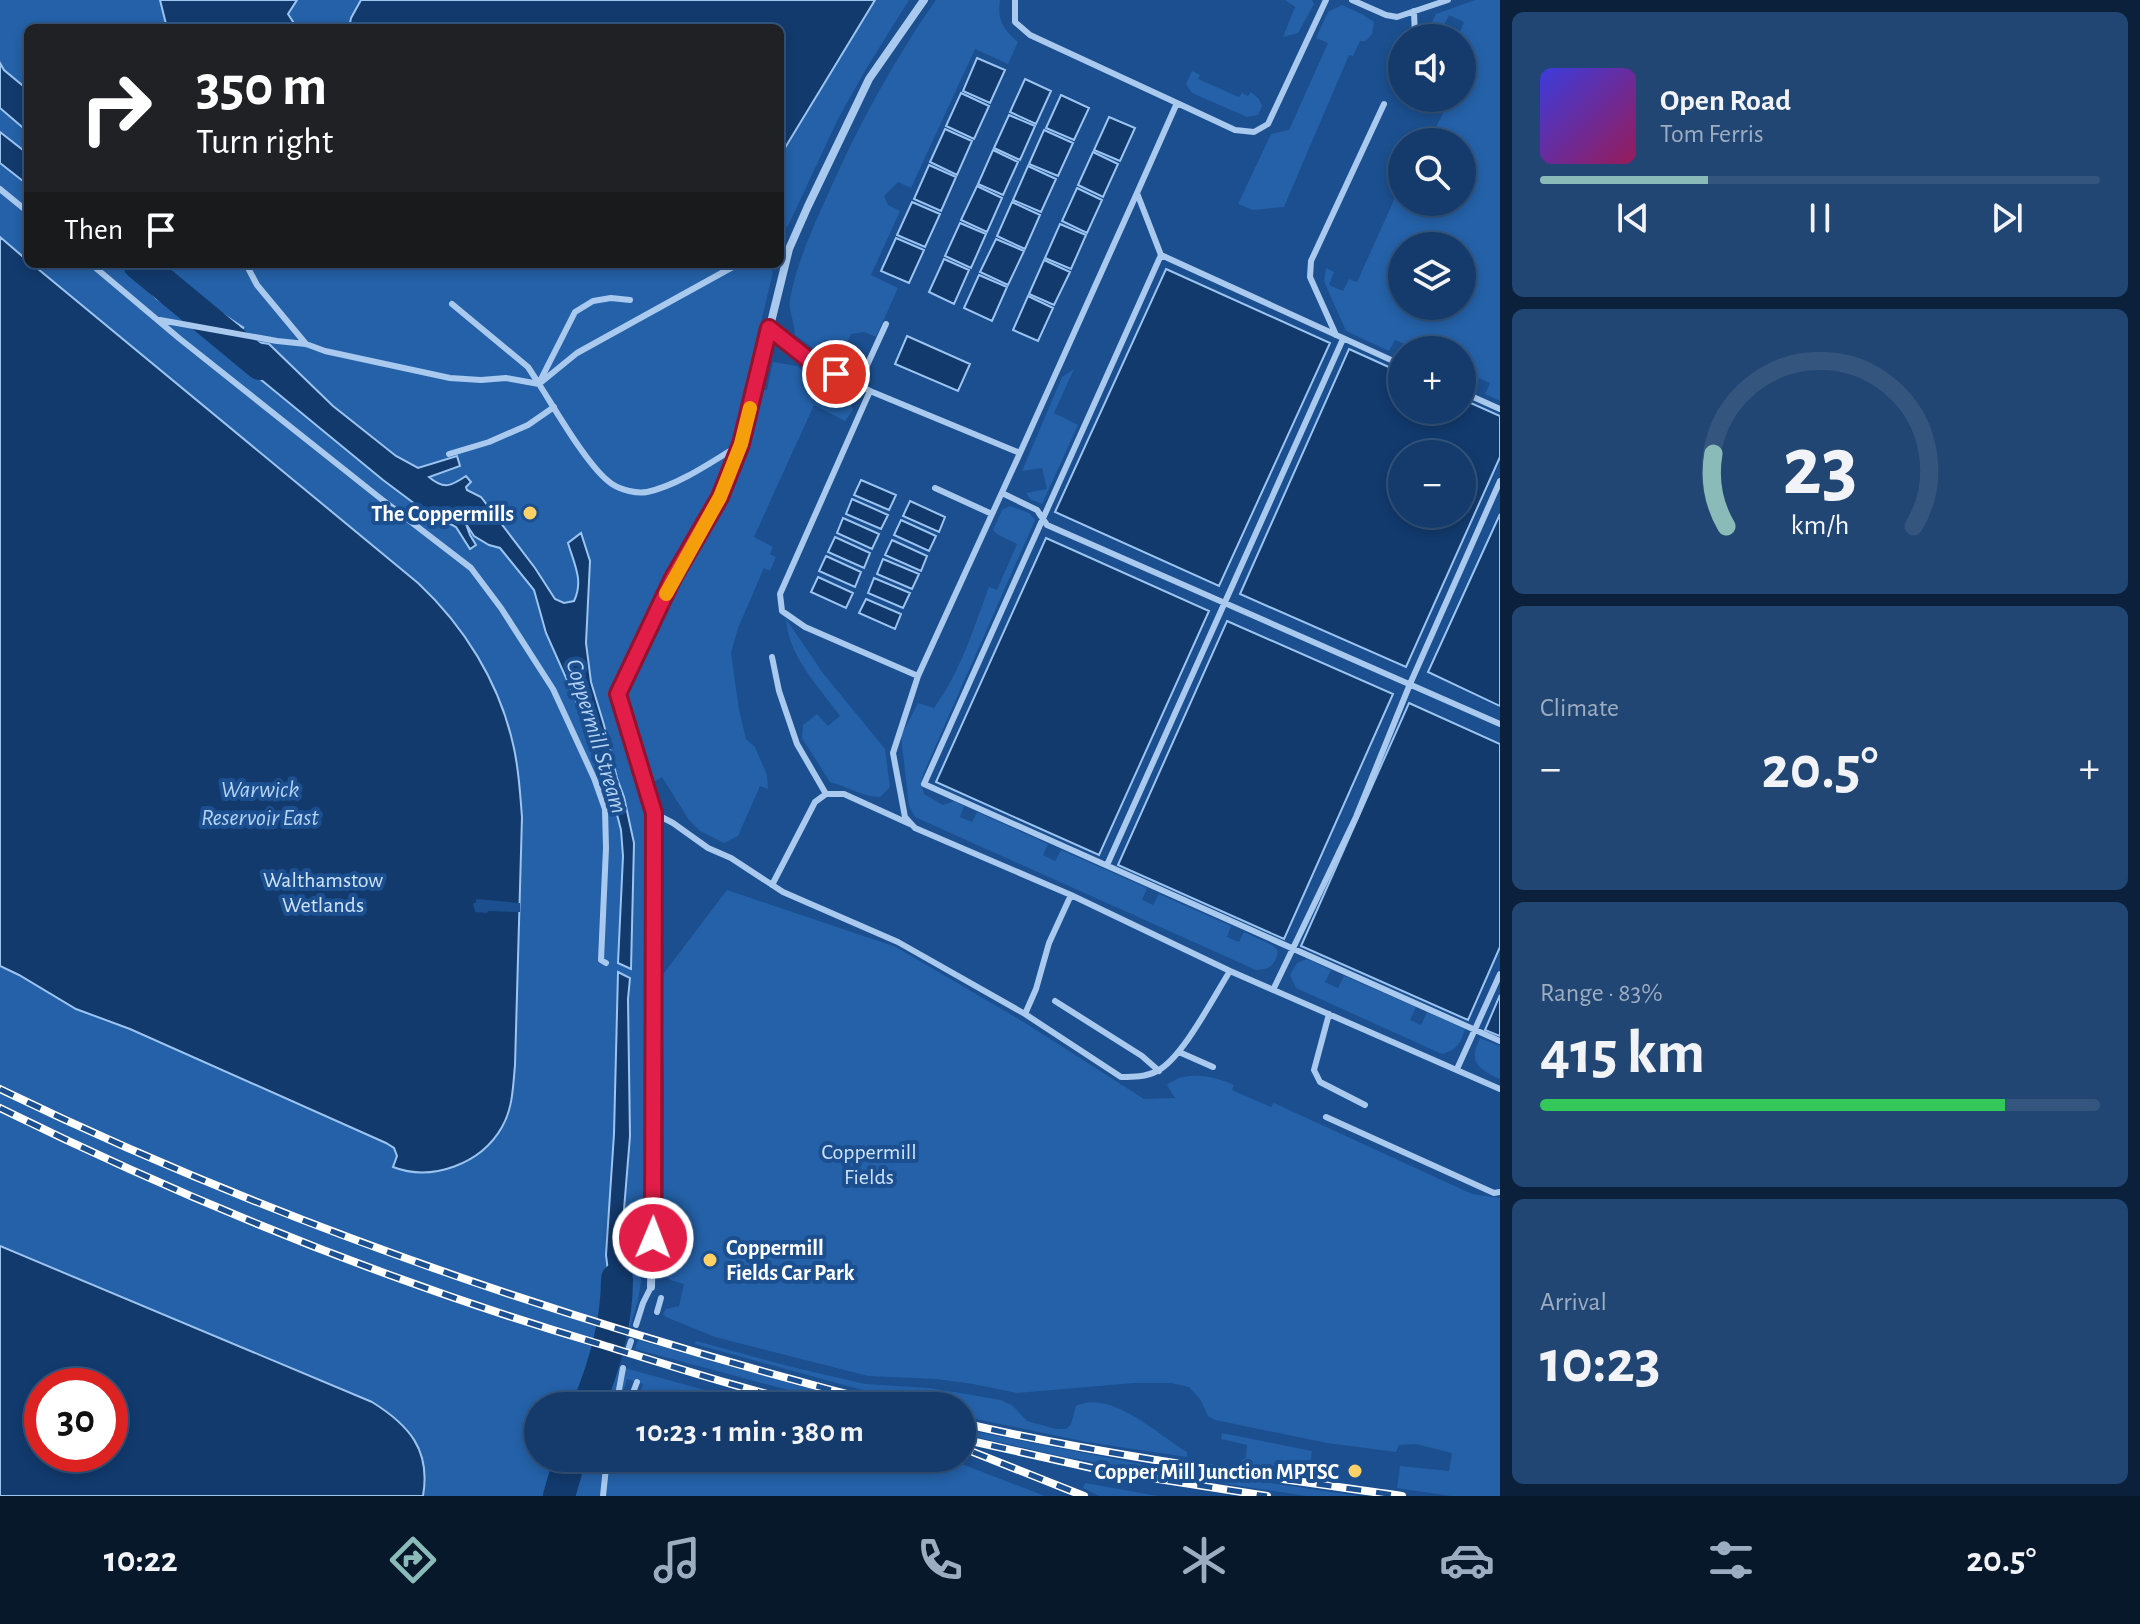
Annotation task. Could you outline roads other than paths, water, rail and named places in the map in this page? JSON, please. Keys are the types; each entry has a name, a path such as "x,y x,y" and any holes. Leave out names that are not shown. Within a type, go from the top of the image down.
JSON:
{"street":[{"path":"785,249 869,79 924,0"},
{"path":"651,1287 654,813 618,694 673,578 720,497 741,444 781,268"}],"lane":[{"path":"1015,0 1015,22 1030,35 1235,130 1254,132 1268,124 1326,0"},
{"path":"1352,0 1397,17 1448,0"},
{"path":"1414,11 1414,24"},
{"path":"913,826 905,817 901,804 893,753 918,676 1177,103"},
{"path":"1336,336 1310,277 1311,261 1384,104"},
{"path":"0,189 24,209"},
{"path":"1137,193 1161,255 1388,359"},
{"path":"1161,255 924,784 1500,1041"},
{"path":"96,268 180,339 471,568 501,608 553,689 605,809 601,960 606,963"},
{"path":"248,268 257,285 306,344"},
{"path":"159,320 306,344 325,351 450,378 506,378 539,384 577,353 731,268"},
{"path":"539,384 575,312 593,301 611,298 630,300"},
{"path":"452,304 528,367 591,462 611,484 628,491 645,493 685,477 741,444"},
{"path":"858,385 886,324"},
{"path":"769,328 813,363 870,391 1020,453"},
{"path":"1107,865 1343,339"},
{"path":"870,391 780,594 782,611 805,627 918,676"},
{"path":"1476,398 1500,409"},
{"path":"449,454 515,431 554,407"},
{"path":"1273,990 1356,817 1410,684 1500,481"},
{"path":"935,488 992,514"},
{"path":"1002,493 1037,510 1047,525 1500,724"},
{"path":"772,657 779,691 797,744 826,794"},
{"path":"772,885 815,802 826,794 844,794 1071,895 1230,971 1500,1089"},
{"path":"654,813 783,892 898,942 1025,1014 1121,1077 1159,1071 1179,1052 1230,971"},
{"path":"1025,1014 1036,989 1049,943 1071,895"},
{"path":"1457,1069 1500,974"},
{"path":"1055,1001 1142,1056 1159,1071"},
{"path":"1329,1014 1314,1070 1320,1082 1365,1105"},
{"path":"1179,1052 1213,1067"},
{"path":"1326,1117 1494,1193 1500,1192"},
{"path":"636,1325 651,1287"},
{"path":"657,1312 661,1298"},
{"path":"619,1392 623,1368"},
{"path":"633,1392 637,1382"},
{"path":"603,1496 606,1472"}],"water":[{"path":"160,0 297,0 288,14 294,24 166,24"},
{"path":"361,0 875,0 784,149 784,24 350,24"},
{"path":"977,58 1005,70 990,103 963,91"},
{"path":"0,63 24,87 24,129 0,108"},
{"path":"1025,79 1051,91 1036,124 1010,112"},
{"path":"961,93 989,106 974,139 946,126"},
{"path":"1061,95 1089,108 1074,140 1046,128"},
{"path":"1009,115 1035,126 1020,160 994,148"},
{"path":"1109,117 1135,128 1120,161 1094,150"},
{"path":"945,129 972,141 957,175 930,162"},
{"path":"1044,130 1073,143 1058,176 1029,164"},
{"path":"0,132 24,151 24,182 0,163"},
{"path":"993,150 1018,162 1003,195 978,184"},
{"path":"1093,152 1118,164 1103,197 1078,185"},
{"path":"929,165 956,177 941,211 914,199"},
{"path":"1028,166 1056,179 1041,212 1013,200"},
{"path":"977,186 1002,198 987,232 961,220"},
{"path":"1077,188 1102,200 1087,233 1062,221"},
{"path":"912,202 940,214 925,247 897,235"},
{"path":"1012,202 1040,215 1025,249 997,236"},
{"path":"960,223 986,234 971,268 945,256"},
{"path":"1060,224 1086,235 1071,269 1045,258"},
{"name":"Warwick Reservoir East","path":"0,237 24,258 24,268 37,268 418,583 465,636 478,656 507,721 518,771 522,817 515,1065 506,1120 493,1140 469,1160 439,1171 408,1171 393,1167 397,1156 394,1148 386,1143 130,1029 76,1009 0,966"},
{"path":"896,238 924,250 909,283 881,271"},
{"path":"996,239 1024,251 1008,285 980,272"},
{"path":"944,259 969,270 954,304 929,292"},
{"path":"1044,260 1070,272 1054,305 1029,294"},
{"path":"128,268 163,268 203,301 244,328 179,316 170,306 157,299"},
{"path":"1166,269 1330,343 1219,586 1055,512"},
{"path":"979,275 1007,287 992,321 964,308"},
{"path":"1028,296 1053,308 1038,341 1013,330"},
{"path":"204,333 269,344 333,406 396,456 418,468 457,456 460,466 429,477 439,484 448,485 466,476 471,482 467,490 481,497 555,599 564,603 574,601 578,586 568,543 581,533 590,561 586,643 591,682 634,843 631,969 618,963 623,856 621,830 612,795 546,633 534,590 500,548 474,536 466,524 476,545 470,549 456,527 419,507 383,480"},
{"path":"907,336 970,364 958,391 895,364"},
{"path":"1349,349 1388,367 1388,424 1476,424 1476,405 1500,416 1500,457 1476,511 1476,440 1388,440 1388,528 1468,528 1406,667 1240,594"},
{"path":"861,480 896,495 889,510 854,495"},
{"path":"852,499 888,515 881,529 846,514"},
{"path":"910,501 945,517 939,532 903,516"},
{"path":"1500,514 1500,706 1428,672"},
{"path":"843,518 879,534 872,549 837,533"},
{"path":"901,520 936,536 929,551 894,535"},
{"path":"835,537 870,553 864,568 828,552"},
{"path":"1046,538 1209,611 1099,855 936,782"},
{"path":"892,540 927,556 921,571 885,555"},
{"path":"826,556 861,572 855,587 819,571"},
{"path":"883,559 919,574 912,589 877,574"},
{"path":"818,577 853,593 846,608 811,592"},
{"path":"874,578 910,593 903,608 868,593"},
{"path":"866,599 901,614 895,629 859,613"},
{"path":"1227,621 1393,694 1284,939 1118,865"},
{"path":"1409,703 1500,744 1500,947 1468,1020 1301,946"},
{"path":"618,972 630,978 630,1136 623,1222 625,1257 621,1322 602,1314 610,1287 606,1255 614,1134"},
{"path":"1500,995 1500,1036 1485,1030"},
{"path":"0,1246 372,1402 397,1420 414,1440 424,1465 423,1496 0,1496"}],"waterway":[{"name":"Coppermill Stream","path":"144,268 260,364"},
{"name":"Coppermill Stream","path":"593,1392 609,1344 617,1279"},
{"name":"Coppermill Stream","path":"559,1496 566,1472"}],"railway":[{"path":"0,1089 217,1186 439,1270 664,1343 839,1392"},
{"path":"0,1108 219,1208 368,1267 520,1320 760,1392"},
{"path":"976,1426 1126,1455 1402,1496"},
{"path":"976,1442 1101,1470 1267,1496"},
{"path":"976,1453 1084,1496"}],"place":[{"name":"The Coppermills","path":"530,513"},
{"name":"Coppermill Fields Car Park","path":"710,1260"},
{"name":"Copper Mill Junction MPTSC","path":"1355,1471"}],"park label":[{"name":"Walthamstow Wetlands","path":"323,892"},
{"name":"Coppermill Fields","path":"869,1164"}]}
